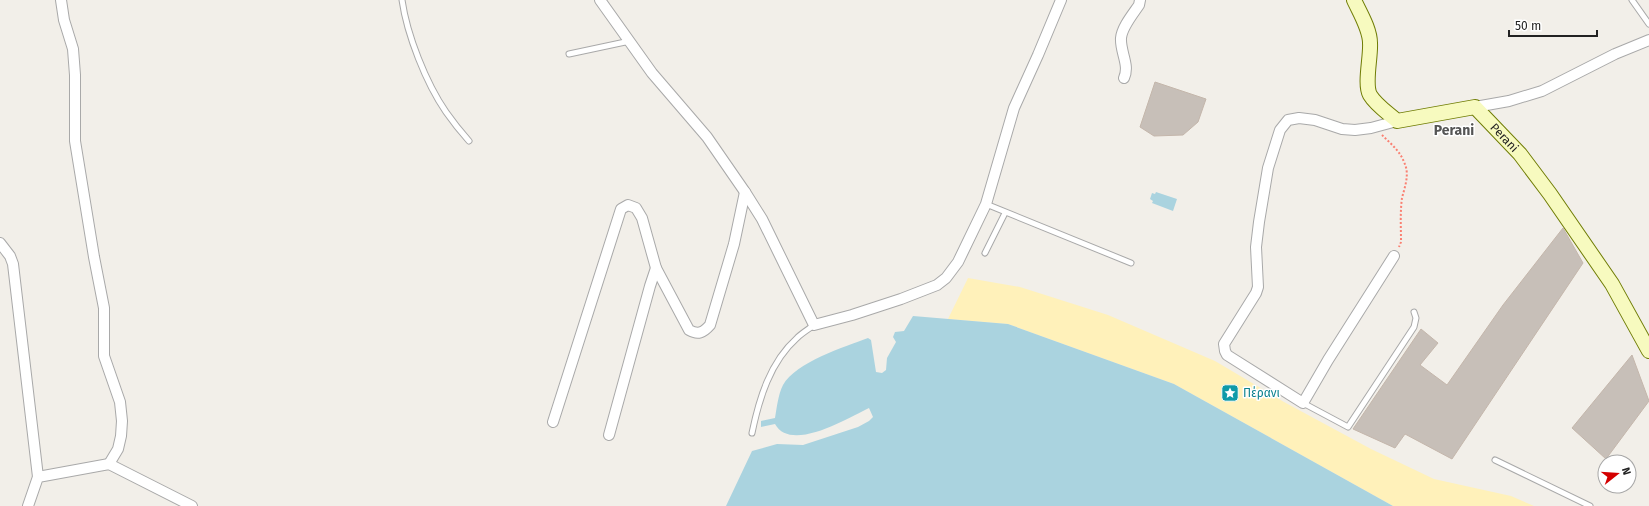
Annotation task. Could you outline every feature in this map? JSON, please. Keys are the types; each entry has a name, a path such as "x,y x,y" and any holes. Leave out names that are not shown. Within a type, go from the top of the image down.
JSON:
{"street":[{"path":"61,0 64,20 73,49 75,75 75,141 104,308 104,356 120,402 122,421 118,450 109,464"},
{"path":"600,0 652,73 707,137 745,192 762,219 814,325 852,315 901,299 937,285 946,278 958,262 986,204 1014,108 1038,56 1061,0"},
{"path":"1124,78 1126,73 1121,40 1122,34 1139,5 1140,0"},
{"path":"1354,0 1368,33 1370,43 1368,86 1370,94 1375,101 1397,121"},
{"path":"1394,256 1328,360 1303,403 1228,355 1225,351 1224,344 1256,293 1258,287 1256,247 1268,168 1280,130 1288,120 1299,118 1315,120 1342,128 1355,130 1509,100 1542,91 1615,54 1649,40"},
{"name":"Perani","path":"1475,107 1520,154 1550,194 1612,284 1649,351"},
{"path":"553,422 621,209 628,205 636,208 642,218 656,268 689,330 696,333 704,332 710,325 734,244 745,192"},
{"path":"0,243 10,256 13,264 38,477 28,506"},
{"path":"609,435 656,268"},
{"path":"38,477 109,464 192,506"}],"lane":[{"path":"402,0 423,70 445,112 469,141"},
{"path":"1632,0 1649,24"},
{"path":"569,54 630,41"},
{"path":"986,204 1131,264"},
{"path":"985,253 1005,213"},
{"path":"1303,403 1348,427 1414,327 1416,318 1414,312"},
{"path":"752,433 768,379 781,355 797,338 814,325"},
{"path":"1495,460 1590,506"}],"path":[{"path":"1375,127 1400,154 1407,170 1406,184 1402,199 1401,242 1394,256"}],"sand":[{"name":"Πέρανι","path":"968,278 1020,287 1108,315 1215,361 1284,402 1371,449 1434,479 1511,496 1534,506 1393,506 1174,384 1008,324 948,319"}],"water":[{"path":"1156,192 1177,199 1173,211 1152,203 1153,201 1150,199 1152,193 1155,194"},
{"path":"913,316 1008,324 1174,384 1393,506 726,506 752,451 777,444 803,445 858,427 873,417 869,408 820,431 806,434 793,435 783,432 775,424 761,427 761,421 775,418 781,389 789,377 798,369 821,356 868,338 871,340 876,372 882,373 886,370 887,358 896,342 893,337 895,332 904,331"}],"building":[{"path":"1155,82 1206,99 1198,122 1183,135 1154,136 1140,127"},
{"path":"1563,228 1583,263 1452,459 1405,434 1395,448 1353,429 1421,329 1438,343 1420,365 1447,385 1503,305"},
{"path":"1632,355 1649,401 1610,454 1601,454 1572,428"}],"place":[{"name":"Πέρανι","path":"1230,393"}],"district":[{"name":"Perani","path":"1454,130"}]}
